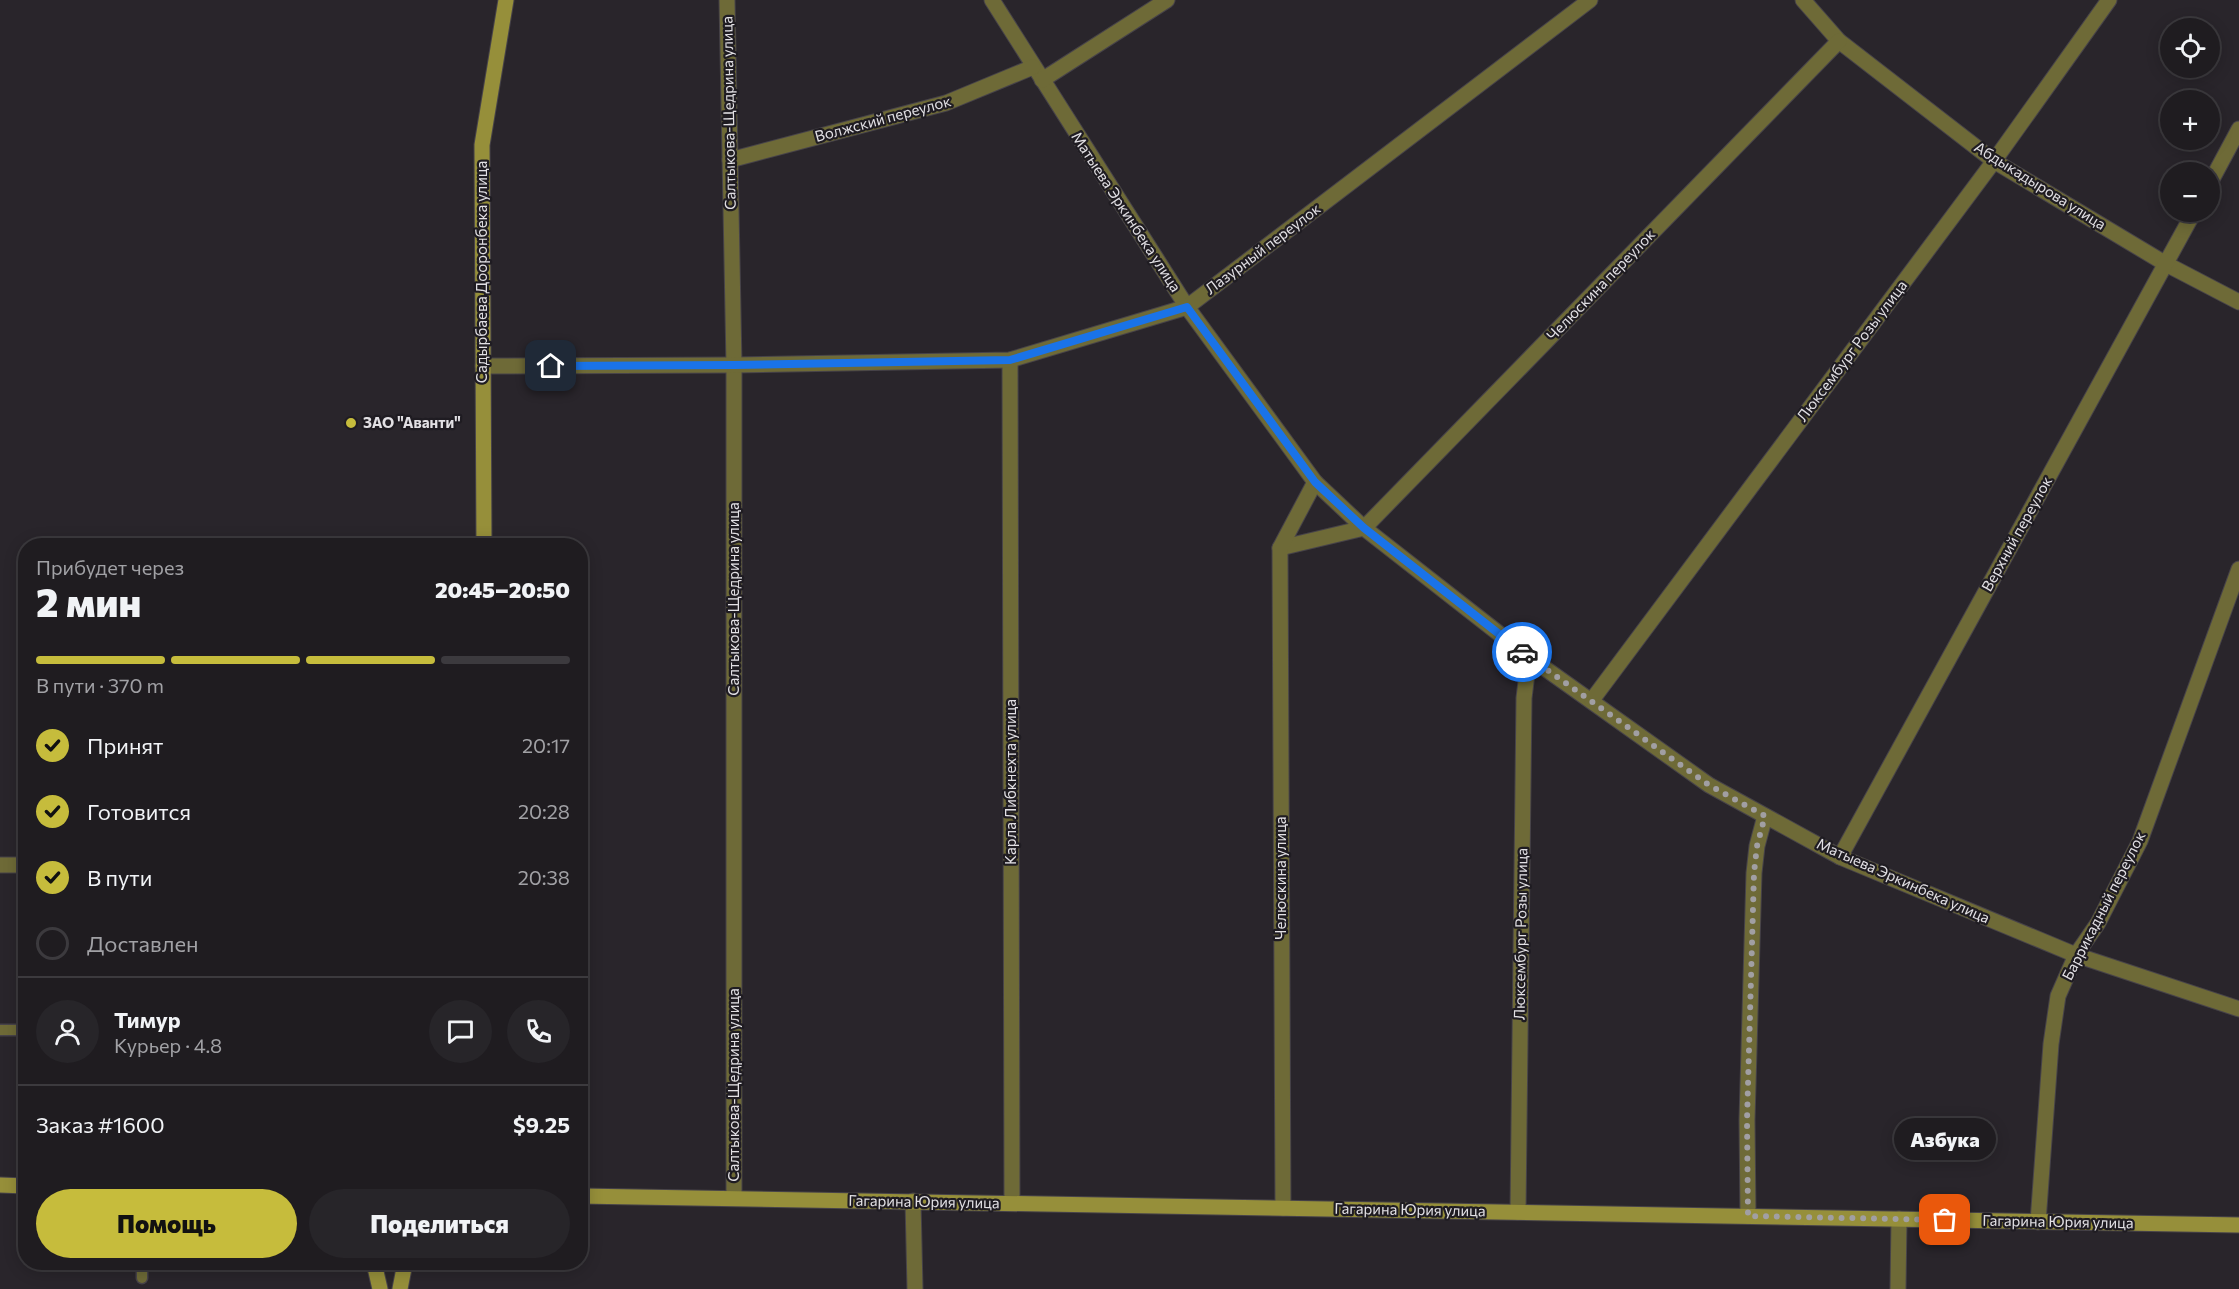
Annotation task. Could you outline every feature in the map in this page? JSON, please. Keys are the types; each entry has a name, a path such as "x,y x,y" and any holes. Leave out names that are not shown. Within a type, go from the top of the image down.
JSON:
{"main road":[{"name":"Садырбаева Дооронбека улица","path":"484,538 482,145 506,0"},
{"path":"0,1185 18,1186"},
{"name":"Гагарина Юрия улица","path":"588,1196 2239,1225"},
{"path":"376,1270 380,1289"},
{"path":"400,1289 404,1270"}],"street":[{"name":"Салтыкова-Щедрина улица","path":"727,0 734,365 734,1198"},
{"name":"Матыева Эркинбека улица","path":"992,0 1187,307 1315,482 1364,528 1529,657 1709,785 1765,816 1840,857 2076,955 2239,1009"},
{"name":"Волжский переулок","path":"730,160 946,103 1037,73 1167,0"},
{"name":"Лазурный переулок","path":"483,366 734,365 1010,360 1187,307 1590,0"},
{"name":"Абдыкадырова улица","path":"1803,0 1839,41 1994,161 2166,264 2239,302"},
{"name":"Люксембург Розы улица","path":"1592,700 1994,161 2109,0"},
{"name":"Челюскина переулок","path":"1364,528 1839,41"},
{"path":"2220,164 2239,129"},
{"name":"Верхний переулок","path":"1840,857 2189,222"},
{"name":"Карла Либкнехта улица","path":"1010,360 1012,1203"},
{"name":"Челюскина улица","path":"1283,1208 1280,548 1315,482"},
{"path":"1280,548 1364,528"},
{"name":"Баррикадный переулок","path":"2038,1222 2054,1020 2058,996 2076,955 2098,922 2140,841 2239,569"},
{"name":"Люксембург Розы улица","path":"1518,1212 1524,698 1529,657"},
{"path":"1748,1216 1747,1120 1754,873 1757,846 1765,816"},
{"path":"0,865 18,865"},
{"path":"913,1201 915,1289"},
{"path":"1898,1289 1899,1219"}],"lane":[{"path":"0,1030 18,1030"},
{"path":"141,1278 142,1270"}],"way so far":[{"path":"1522,652 1709,785 1765,816 1757,846 1754,873 1747,1120 1748,1216 1945,1220"}],"place":[{"name":"ЗАО \"Аванти\"","path":"351,423"},
{"name":"Азбука","path":"1945,1220"}],"route":[{"path":"551,366 1010,360 1187,307 1315,482 1364,528 1522,652"}]}
